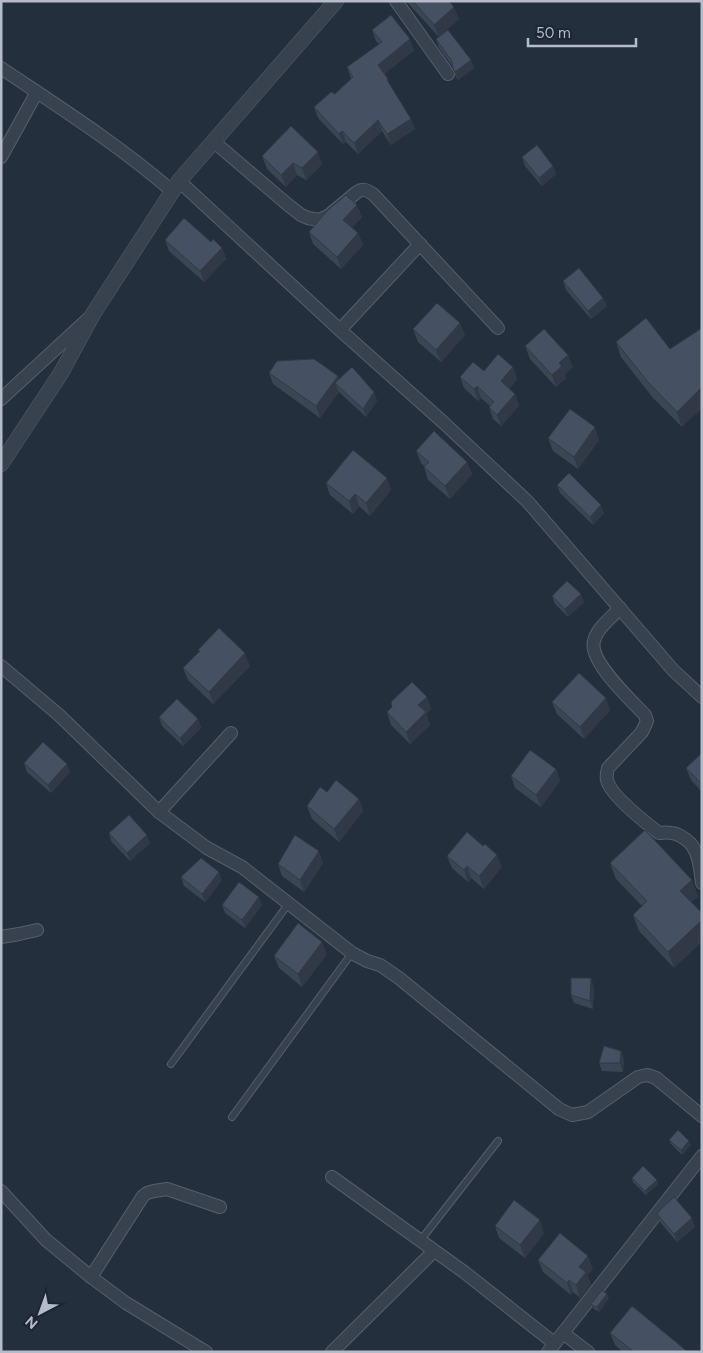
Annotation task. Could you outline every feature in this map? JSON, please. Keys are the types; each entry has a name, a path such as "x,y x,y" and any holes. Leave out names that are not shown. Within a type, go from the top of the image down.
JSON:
{"street":[{"path":"1,464 61,373 93,314 176,186 336,1"},
{"path":"396,1 448,74"},
{"path":"1,68 107,140 150,172 176,186 444,423 528,502 673,670 702,697"},
{"path":"1,157 37,92"},
{"path":"214,141 308,218 319,220 328,216 361,189 367,190 381,202 498,328"},
{"path":"340,330 420,244"},
{"path":"1,399 93,314"},
{"path":"620,608 598,631 592,648 595,657 607,674 645,715 647,721 642,732 608,768 607,782 629,809 659,833 672,832 687,840 697,855 702,883"},
{"path":"1,666 59,715 159,812 207,848 242,867 352,952 380,965 399,978 559,1108 572,1115 588,1112 638,1077 647,1075 656,1078 702,1116"},
{"path":"159,812 231,733"},
{"path":"1,937 37,930"},
{"path":"555,1343 702,1156"},
{"path":"332,1177 464,1272 555,1343 588,1352"},
{"path":"91,1277 143,1196 147,1193 167,1189 220,1207"},
{"path":"1,1191 46,1240 91,1277 126,1303 206,1352"},
{"path":"332,1352 434,1251"}],"lane":[{"path":"171,1064 289,903"},
{"path":"232,1117 352,952"},
{"path":"420,1241 498,1141"}],"building":[{"path":"413,1 449,1 454,7 434,25"},
{"path":"391,15 410,39 378,65 411,119 387,134 378,120 354,143 342,131 339,134 314,107 331,92 335,94 353,77 347,67 382,42 372,30"},
{"path":"448,30 471,60 455,72 452,61 436,39"},
{"path":"291,126 318,152 302,168 293,163 281,175 262,156"},
{"path":"537,145 553,166 539,178 522,157"},
{"path":"346,195 357,205 343,220 358,233 337,257 309,232 327,211"},
{"path":"184,218 211,242 213,239 222,248 200,271 165,240"},
{"path":"579,268 603,298 588,311 563,281"},
{"path":"437,303 460,323 436,350 413,329"},
{"path":"646,318 670,349 702,328 702,387 677,412 648,382 616,342"},
{"path":"544,329 568,355 559,363 562,366 552,375 525,346"},
{"path":"498,354 513,367 501,381 515,394 497,415 489,407 494,402 477,386 474,389 460,377 473,362 484,371"},
{"path":"314,359 338,376 316,406 269,373 277,361"},
{"path":"352,367 374,392 363,409 335,383"},
{"path":"570,409 595,427 574,457 548,438"},
{"path":"434,431 467,462 445,486 424,467 429,462 416,451"},
{"path":"353,450 387,478 366,503 355,494 349,501 326,483"},
{"path":"569,473 601,505 590,517 557,485"},
{"path":"567,581 581,594 565,609 552,596"},
{"path":"219,628 245,653 209,692 183,668"},
{"path":"579,673 606,698 580,727 552,702"},
{"path":"412,682 427,697 418,705 426,712 406,732 387,712 392,707 391,702"},
{"path":"177,699 198,719 180,738 159,717"},
{"path":"43,742 67,764 48,785 24,763"},
{"path":"530,750 556,769 536,795 511,776"},
{"path":"702,753 702,784 686,768"},
{"path":"336,780 359,799 334,829 307,806 320,787 327,792"},
{"path":"129,815 147,835 127,853 109,833"},
{"path":"645,830 692,880 680,891 702,913 702,920 668,952 633,915 647,901 610,863"},
{"path":"467,832 497,855 479,876 467,866 464,870 447,856"},
{"path":"295,835 319,851 300,880 278,864"},
{"path":"201,858 219,872 202,894 181,877"},
{"path":"239,882 259,897 242,920 222,905"},
{"path":"298,923 322,942 298,974 274,956"},
{"path":"571,978 591,978 590,1001 571,995"},
{"path":"604,1046 621,1051 620,1063 599,1063"},
{"path":"678,1130 689,1141 681,1150 669,1140"},
{"path":"643,1166 657,1180 645,1191 632,1178"},
{"path":"674,1197 692,1218 674,1234 657,1214"},
{"path":"514,1200 540,1220 520,1245 495,1226"},
{"path":"560,1233 588,1256 579,1267 586,1272 576,1285 569,1280 567,1283 538,1260"},
{"path":"602,1290 607,1294 595,1307 591,1304"},
{"path":"632,1306 688,1352 634,1352 610,1333"}]}
